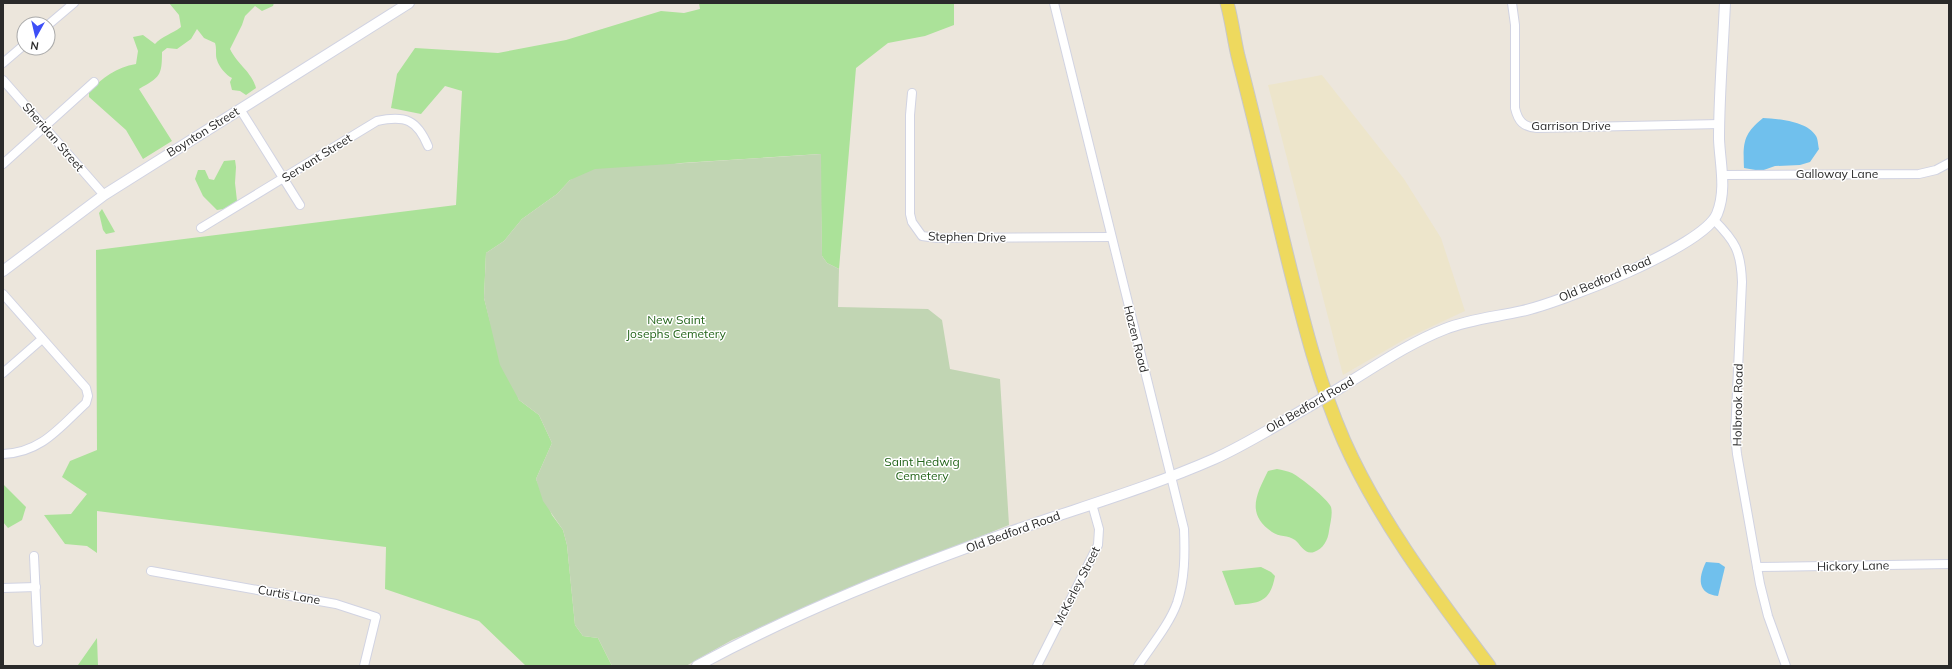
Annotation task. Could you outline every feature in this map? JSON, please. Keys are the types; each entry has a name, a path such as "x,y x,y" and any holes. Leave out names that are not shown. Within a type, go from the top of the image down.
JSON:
{"main road":[{"path":"1222,3 1233,32"},
{"path":"1227,3 1308,340 1333,416 1358,470 1387,521 1489,666"}],"street":[{"path":"56,18 74,3"},
{"name":"Boynton Street","path":"3,271 104,195 409,3"},
{"name":"Hazen Road","path":"1054,3 1184,529 1186,554 1183,579 1177,604 1138,666"},
{"name":"Garrison Drive","path":"1512,3 1515,25 1515,108 1521,124 1528,127 1537,128 1720,124"},
{"name":"Old Bedford Road","path":"697,666 745,641 872,585 1003,534 1171,476 1229,452 1416,344 1445,329 1468,322 1545,305 1638,267 1682,246 1704,230 1714,220 1722,196 1720,124 1725,3"},
{"path":"3,63 16,52"},
{"name":"Sheridan Street","path":"3,80 104,195"},
{"path":"3,164 45,128 94,82"},
{"name":"Stephen Drive","path":"912,93 910,115 910,214 912,222 922,236 937,238 1111,237"},
{"path":"240,109 300,205"},
{"name":"Servant Street","path":"201,228 377,121 401,120 417,125 422,131 428,146"},
{"name":"Galloway Lane","path":"1722,175 1919,174 1936,170 1949,162"},
{"name":"Holbrook Road","path":"1714,220 1734,243 1740,255 1742,268 1735,435 1737,454 1757,567 1768,616 1786,666"},
{"path":"3,294 86,388 88,396 86,403 43,443 28,450 3,454"},
{"path":"3,373 42,339"},
{"name":"McKerley Street","path":"1037,666 1098,545 1100,529 1092,504"},
{"path":"34,556 38,642"},
{"name":"Hickory Lane","path":"1757,567 1949,564"},
{"name":"Curtis Lane","path":"151,571 336,604 376,617 364,666"},
{"path":"3,588 36,588"}],"shaded area":[{"path":"1322,75 1404,179 1441,238 1465,311 1407,338 1343,375 1268,85"}],"green space":[{"path":"169,3 274,3 273,6 262,11 255,6 245,16 230,49 254,82 256,88 246,95 240,91 232,90 230,82 232,78 223,70 216,58 215,43 204,38 197,29 191,39 177,49 167,48 162,52 161,66 158,75 151,82 139,89 172,141 143,159 126,130 89,97 89,91 116,70 136,64 138,51 133,37 143,35 155,44 181,27 179,15"},
{"path":"699,3 954,3 954,25 925,36 888,43 856,68 839,269 827,263 822,256 820,154 681,163 570,180 557,194 522,219 504,241 486,253 484,298 490,321 519,400 539,415 552,443 536,479 552,515 563,530 567,545 575,625 583,636 598,638 612,666 526,666 479,621 385,589 386,547 97,511 97,553 87,546 65,544 44,515 71,514 87,494 62,477 70,461 97,450 96,250 456,205 462,91 445,86 421,114 391,108 397,74 415,48 498,53 566,40 661,11 684,13 700,9"},
{"name":"New Saint Josephs Cemetery","path":"821,154 822,256 827,263 839,269 838,307 928,309 942,320 950,369 1000,379 1009,525 830,597 732,640 686,666 612,666 598,638 583,636 575,625 567,545 563,530 543,501 536,479 552,443 539,415 519,400 500,365 484,298 486,253 504,241 522,219 557,194 570,180 595,169"},
{"path":"235,160 237,201 230,208 217,210 203,196 195,179 198,170 205,170 209,179 214,180 224,161"},
{"path":"102,209 115,232 106,234 103,230 99,213"},
{"path":"1277,469 1296,475 1329,503 1331,507 1332,516 1328,538 1317,551 1311,553 1308,552 1292,538 1272,532 1259,518 1256,511 1257,496 1268,471"},
{"path":"3,484 26,507 22,520 8,528 3,522"},
{"path":"1261,567 1271,572 1275,576 1270,592 1266,597 1257,602 1235,605 1222,571"},
{"path":"97,638 98,666 66,666 78,665"}],"water":[{"path":"1763,118 1792,122 1812,131 1817,137 1819,149 1810,162 1800,165 1775,166 1761,171 1744,168 1744,145 1748,134 1751,129"},
{"path":"1706,562 1719,563 1725,567 1718,596 1711,595 1706,592 1701,584 1703,568"}],"park label":[{"name":"Saint Hedwig Cemetery","path":"922,469"}]}
